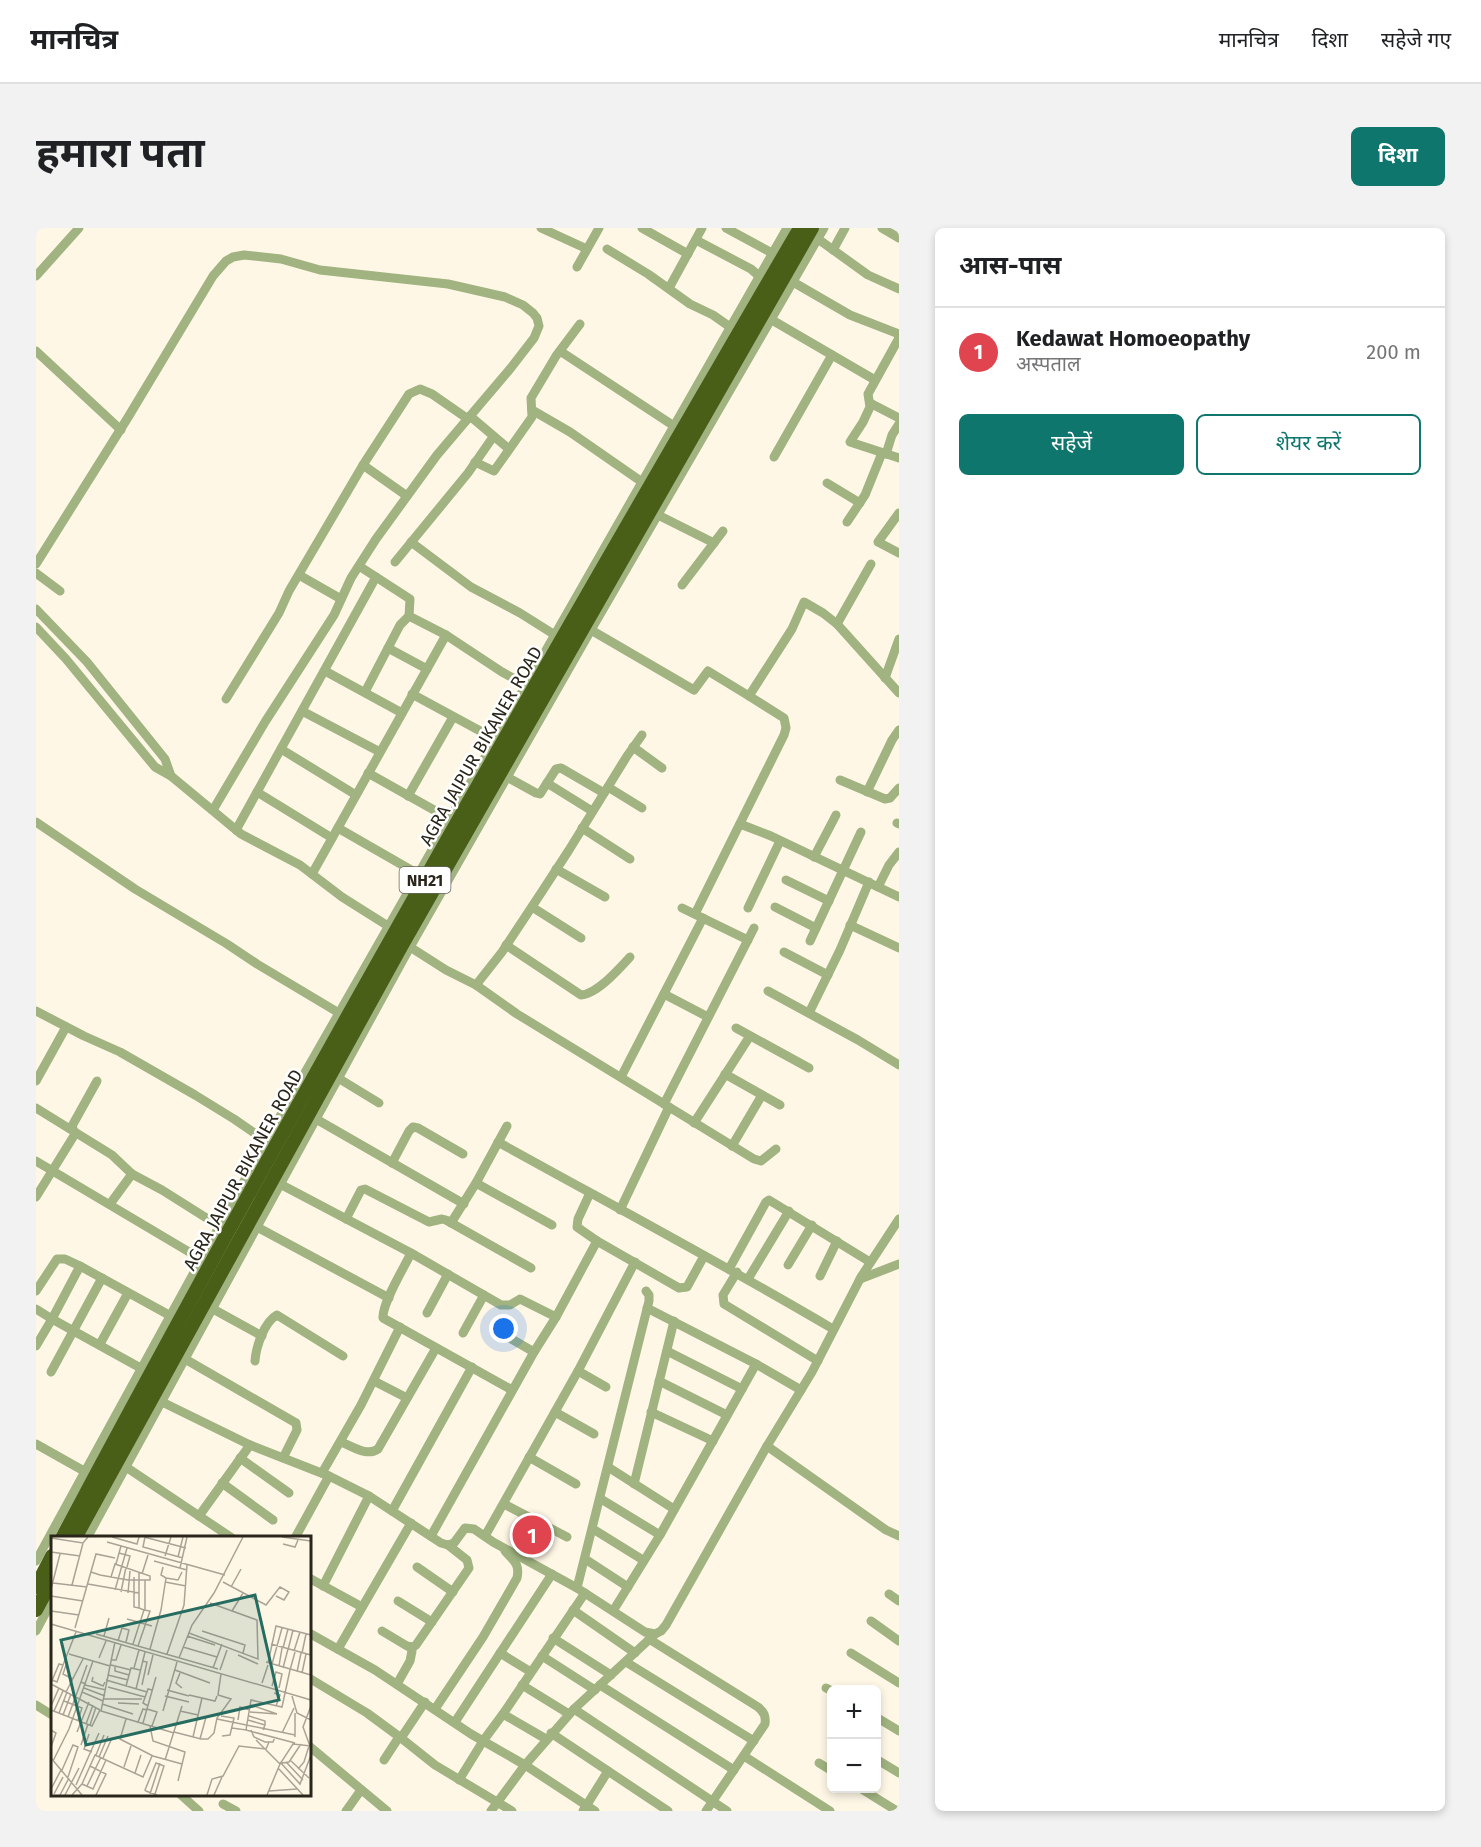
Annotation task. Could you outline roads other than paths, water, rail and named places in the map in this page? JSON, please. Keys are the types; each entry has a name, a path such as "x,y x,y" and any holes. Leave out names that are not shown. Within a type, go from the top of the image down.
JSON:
{"highway":[{"name":"AGRA JAIPUR BIKANER ROAD","path":"63,1536 152,1395 146,1371 502,743 800,228"},
{"name":"AGRA JAIPUR BIKANER ROAD","path":"76,1536 403,943 815,234"},
{"path":"36,1587 51,1558"},
{"path":"36,1610 51,1582"}],"street":[{"path":"36,276 79,228"},
{"path":"541,228 587,249"},
{"path":"577,267 599,228"},
{"path":"642,228 688,254"},
{"path":"669,288 702,228"},
{"path":"726,228 772,253"},
{"path":"36,1561 84,1471 146,1371 169,1315 266,1142 787,228"},
{"path":"88,1536 126,1467 152,1395 185,1359 338,1078 507,777 793,282 815,234 824,228"},
{"path":"833,250 844,228"},
{"path":"882,228 899,238"},
{"path":"815,234 868,275 899,289"},
{"path":"696,240 751,269 759,276"},
{"path":"607,249 690,304 730,327"},
{"path":"36,564 121,430 213,276 226,261 233,257 244,255 281,259 320,270 448,284 499,295 523,305 533,314 538,322 538,331 534,338 437,454 406,496 359,566 334,615 265,722 213,810"},
{"path":"793,282 850,315 899,336 868,394 870,406 850,442 899,458"},
{"path":"771,320 875,380"},
{"path":"475,462 495,471 532,417 531,398 580,324"},
{"path":"36,351 121,430"},
{"path":"560,351 674,426"},
{"path":"774,457 832,355"},
{"path":"226,699 279,613 363,465 412,391 420,389 432,394 469,418 509,449"},
{"path":"870,403 899,418"},
{"path":"532,410 570,432 642,482"},
{"path":"847,522 865,495 899,424"},
{"path":"395,562 493,437"},
{"path":"363,465 406,496"},
{"path":"828,483 860,503"},
{"path":"899,513 878,542 899,553"},
{"path":"658,515 714,543"},
{"path":"682,585 723,531"},
{"path":"411,542 471,587 520,612 555,635"},
{"path":"837,624 871,564"},
{"path":"359,566 410,599 409,616 400,625 365,692"},
{"path":"36,573 60,591"},
{"path":"299,575 341,599"},
{"path":"236,830 376,577"},
{"path":"749,696 792,629 804,602 837,624 899,693"},
{"path":"36,609 87,662 165,759 171,776"},
{"path":"409,616 446,635 526,685"},
{"path":"36,627 66,659 155,767 171,776 241,834 300,865 342,897 388,926"},
{"path":"47,638 57,630"},
{"path":"591,630 694,690 708,671 784,718 786,728 664,994 621,1077"},
{"path":"312,874 446,635"},
{"path":"885,678 899,639"},
{"path":"388,648 427,669"},
{"path":"325,671 402,713"},
{"path":"412,694 495,739"},
{"path":"302,711 380,752"},
{"path":"408,796 453,717"},
{"path":"867,792 899,730"},
{"path":"476,985 532,907 642,735"},
{"path":"633,747 662,768"},
{"path":"281,749 356,795"},
{"path":"507,777 538,794 542,792 556,769 561,768 642,808"},
{"path":"368,773 450,819"},
{"path":"840,780 885,800 899,788"},
{"path":"548,783 592,811"},
{"path":"257,792 332,838"},
{"path":"813,857 836,814"},
{"path":"36,822 135,890 339,1013"},
{"path":"740,824 899,897"},
{"path":"338,828 418,874"},
{"path":"582,828 630,859"},
{"path":"810,940 861,832"},
{"path":"748,908 780,841"},
{"path":"808,1013 850,925 873,885 899,852"},
{"path":"556,869 605,897"},
{"path":"786,880 829,901"},
{"path":"532,907 581,939"},
{"path":"775,907 816,928"},
{"path":"682,908 748,940"},
{"path":"850,925 899,948"},
{"path":"621,1210 708,1017 754,928"},
{"path":"506,945 581,995 594,991 615,974 630,957"},
{"path":"411,947 446,970 476,985 517,1014 754,1159 761,1161 776,1149"},
{"path":"784,952 828,975"},
{"path":"768,991 899,1065"},
{"path":"664,994 708,1017"},
{"path":"36,1011 120,1052 234,1119 266,1142"},
{"path":"36,1081 40,1063 66,1027"},
{"path":"736,1028 809,1068"},
{"path":"694,1123 750,1036"},
{"path":"725,1074 780,1105"},
{"path":"338,1078 379,1103"},
{"path":"75,1134 72,1126 97,1081"},
{"path":"732,1146 762,1095"},
{"path":"36,1108 112,1155 132,1174 220,1225"},
{"path":"316,1119 464,1204"},
{"path":"451,1223 507,1126"},
{"path":"392,1163 413,1127 463,1154"},
{"path":"36,1197 75,1134"},
{"path":"498,1142 733,1270 833,1329"},
{"path":"36,1161 201,1259"},
{"path":"110,1204 132,1174"},
{"path":"476,1183 552,1225"},
{"path":"280,1184 411,1253 504,1306 518,1299 524,1300 556,1317"},
{"path":"346,1219 361,1190 365,1188 429,1222 442,1219 451,1223 531,1268"},
{"path":"590,1193 577,1224 580,1229 679,1288 684,1288 691,1281 705,1256"},
{"path":"818,1361 724,1304 722,1300 733,1270 767,1201 789,1211 870,1262"},
{"path":"748,1279 789,1211"},
{"path":"491,1811 525,1765 571,1711 666,1625 818,1361 860,1279 899,1219"},
{"path":"788,1265 812,1225"},
{"path":"257,1227 389,1298"},
{"path":"431,1536 597,1241"},
{"path":"820,1276 837,1241"},
{"path":"411,1253 389,1298 383,1318 512,1390"},
{"path":"36,1291 57,1259 65,1259 169,1315"},
{"path":"485,1536 578,1371 635,1262"},
{"path":"860,1279 899,1264"},
{"path":"36,1346 80,1266"},
{"path":"427,1313 448,1275"},
{"path":"51,1372 102,1278"},
{"path":"459,1780 573,1610 581,1591 585,1559 647,1308 649,1297 646,1292"},
{"path":"100,1344 128,1293"},
{"path":"463,1333 484,1295"},
{"path":"647,1308 801,1390"},
{"path":"213,1309 262,1336"},
{"path":"36,1310 146,1371"},
{"path":"255,1361 258,1342 275,1315 343,1356"},
{"path":"634,1484 674,1321"},
{"path":"296,1536 400,1327"},
{"path":"496,1330 534,1352"},
{"path":"341,1442 373,1453 378,1449 436,1348"},
{"path":"667,1351 742,1389"},
{"path":"185,1359 296,1423 297,1430 283,1458"},
{"path":"612,1611 660,1535 756,1364"},
{"path":"392,1511 472,1366"},
{"path":"578,1371 606,1387"},
{"path":"374,1380 407,1398"},
{"path":"659,1382 727,1415"},
{"path":"152,1395 250,1445 326,1475 369,1496 448,1545 467,1560 469,1564 467,1574 416,1645 410,1647"},
{"path":"555,1412 594,1434"},
{"path":"651,1412 712,1441"},
{"path":"36,1444 84,1471"},
{"path":"199,1516 250,1445"},
{"path":"767,1446 886,1530 899,1536"},
{"path":"529,1456 576,1484"},
{"path":"240,1458 289,1493"},
{"path":"126,1467 229,1536"},
{"path":"608,1467 674,1509"},
{"path":"222,1483 273,1520"},
{"path":"323,1586 369,1496"},
{"path":"601,1499 660,1535"},
{"path":"504,1504 567,1538"},
{"path":"338,1649 411,1523"},
{"path":"448,1545 454,1543 465,1528 474,1529 581,1591 764,1712 765,1724 706,1811"},
{"path":"593,1529 643,1560"},
{"path":"435,1709 483,1637 517,1578 519,1570 515,1562 501,1546"},
{"path":"585,1559 628,1587"},
{"path":"417,1567 453,1592"},
{"path":"455,1722 552,1574"},
{"path":"310,1579 362,1607"},
{"path":"889,1594 899,1601"},
{"path":"398,1601 432,1622"},
{"path":"36,1631 51,1603"},
{"path":"573,1610 635,1653"},
{"path":"871,1621 899,1641"},
{"path":"382,1631 410,1647 412,1655 397,1684"},
{"path":"310,1634 397,1684 483,1741 525,1765 588,1809 608,1771"},
{"path":"554,1638 611,1675"},
{"path":"500,1653 531,1672"},
{"path":"851,1653 899,1683"},
{"path":"542,1656 598,1687 734,1770"},
{"path":"626,1662 754,1741"},
{"path":"310,1679 367,1713 427,1760 512,1811"},
{"path":"522,1685 571,1711 727,1811"},
{"path":"384,1760 425,1702"},
{"path":"36,1705 51,1714"},
{"path":"503,1714 549,1736 608,1771 668,1811"},
{"path":"881,1720 899,1731"},
{"path":"310,1747 387,1811"},
{"path":"744,1756 813,1807 830,1811"},
{"path":"881,1762 899,1773"},
{"path":"819,1763 827,1768"},
{"path":"346,1811 361,1790"},
{"path":"868,1793 897,1811"},
{"path":"182,1796 199,1811"},
{"path":"223,1804 236,1811"}],"place":[{"name":"Kedawat Homoeopathy","path":"532,1535"}]}
